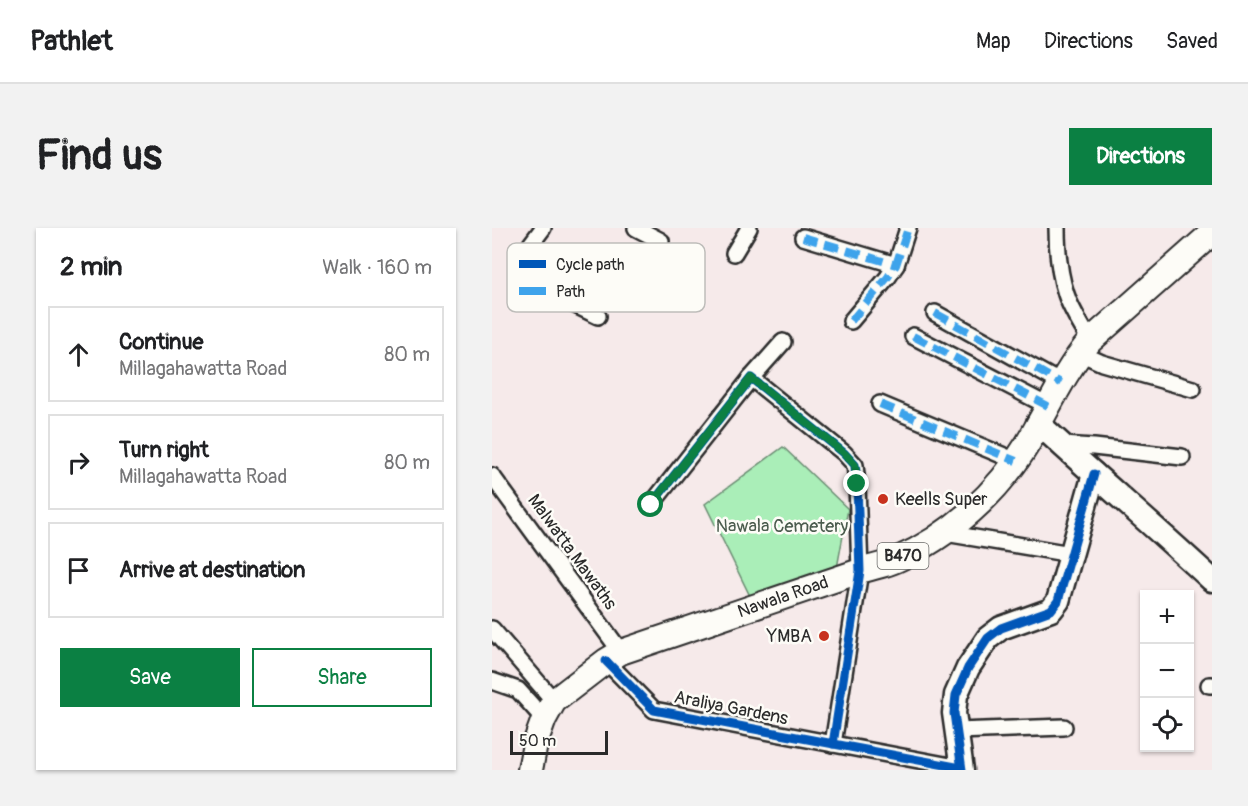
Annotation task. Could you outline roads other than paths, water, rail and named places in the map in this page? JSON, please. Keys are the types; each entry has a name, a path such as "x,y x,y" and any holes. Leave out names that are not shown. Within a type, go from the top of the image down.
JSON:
{"main road":[{"name":"Nawala Road","path":"549,710 614,656 895,560 945,533 983,500 1006,475 1085,347 1212,233"},
{"path":"530,770 535,744 549,710"}],"street":[{"path":"532,243 543,228"},
{"path":"636,228 661,241"},
{"path":"734,253 749,228"},
{"path":"851,321 896,265 908,228"},
{"path":"1057,228 1060,273 1085,347 1102,363 1193,389"},
{"path":"803,237 896,265"},
{"path":"590,312 598,316"},
{"path":"935,313 1061,383"},
{"path":"913,336 1043,414 1062,445 1212,580"},
{"path":"651,505 751,378 783,342"},
{"path":"751,378 844,453 855,465 860,571 833,744"},
{"path":"880,404 1016,460"},
{"path":"1062,445 1182,457"},
{"path":"962,769 954,713 956,696 968,668 988,638 1001,628 1051,610 1058,601 1094,474"},
{"name":"Malwatta Mawaths","path":"492,476 614,656"},
{"path":"945,533 1071,554"},
{"path":"492,629 549,710"},
{"name":"Araliya Gardens","path":"614,656 654,710 962,769"},
{"path":"492,681 518,690 549,710"},
{"path":"957,731 1064,727"}],"place":[{"name":"Keells Super","path":"883,499"},
{"name":"YMBA","path":"824,636"}],"park label":[{"name":"Nawala Cemetery","path":"782,526"}]}
